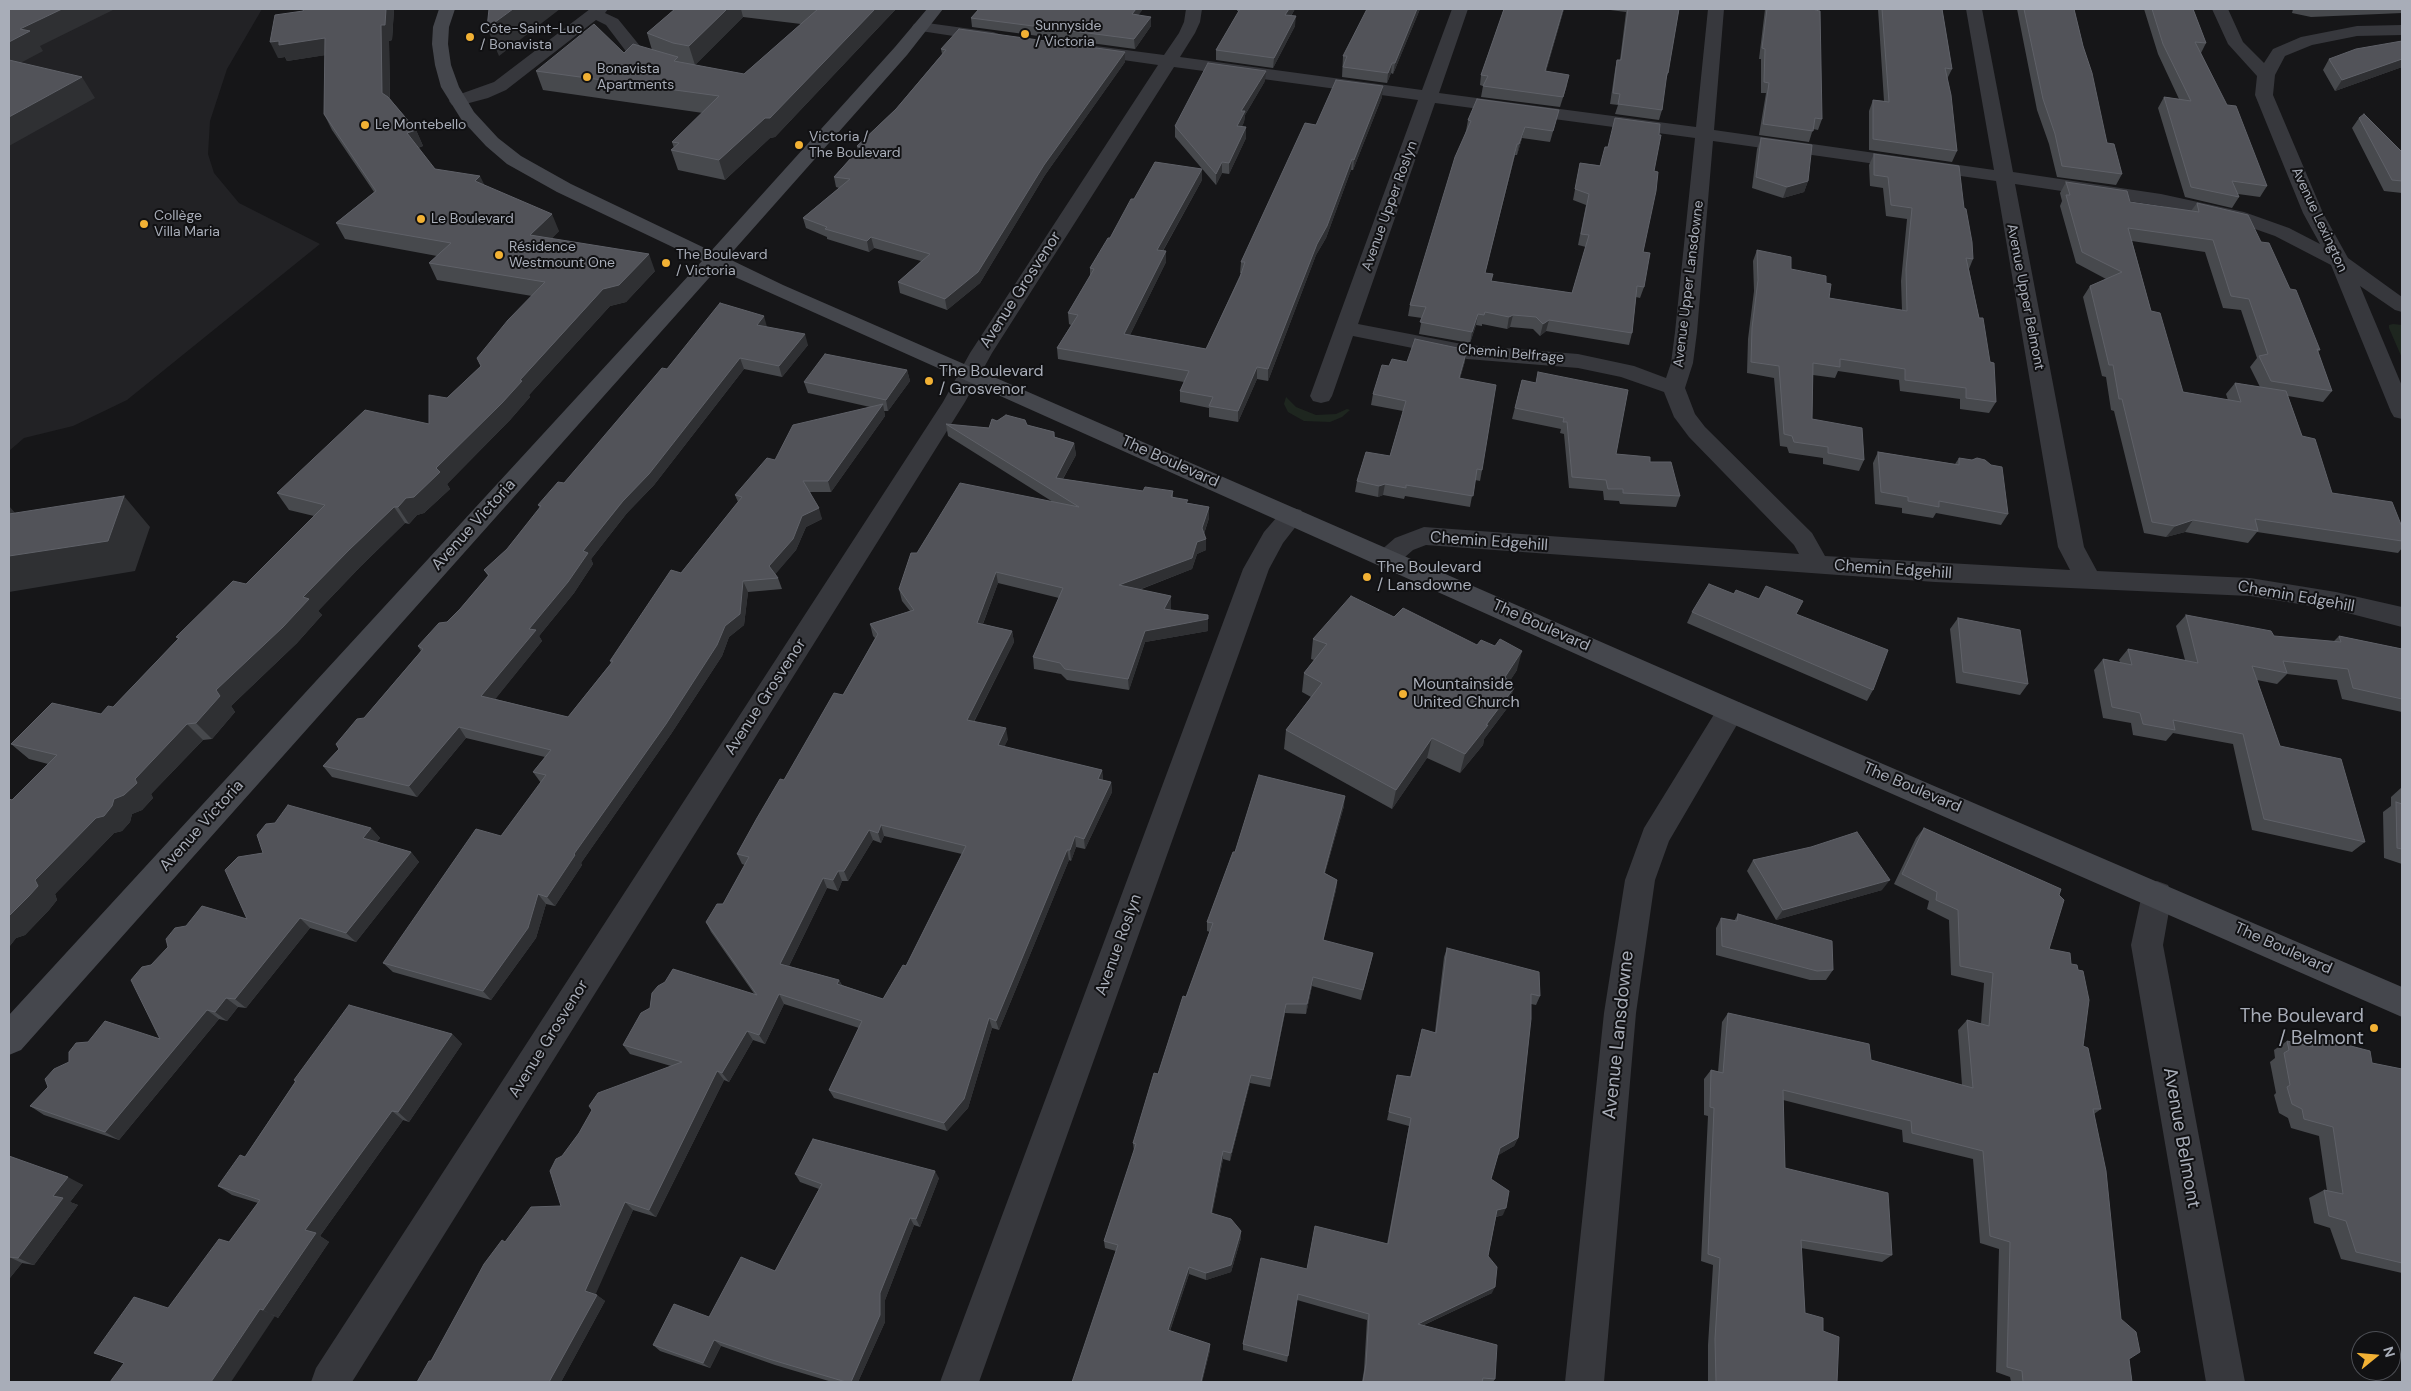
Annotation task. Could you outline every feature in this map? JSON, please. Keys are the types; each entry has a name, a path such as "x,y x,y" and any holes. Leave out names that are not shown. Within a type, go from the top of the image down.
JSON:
{"main road":[{"name":"The Boulevard","path":"447,9 441,27 441,55 450,87 458,101 479,130 508,155 544,177 714,259 970,374 1731,711 2157,894 2402,1002"},
{"name":"Avenue Victoria","path":"9,1039 901,51 935,9"}],"street":[{"name":"Avenue Grosvenor","path":"330,1382 949,411 981,353 1169,60 1192,22 1194,9"},
{"name":"Avenue Upper Lansdowne","path":"1716,9 1686,332 1682,362 1674,388 1677,401 1685,417 1697,432 1803,539 1809,547 1815,566"},
{"name":"Avenue Upper Belmont","path":"1974,9 2071,547 2075,558 2090,580"},
{"path":"2220,9 2236,44 2266,75 2279,53 2307,41 2357,31 2402,30"},
{"path":"458,101 500,86 597,12 612,22 628,46 641,55 674,68"},
{"name":"Avenue Upper Roslyn","path":"1321,396 1459,12"},
{"path":"920,27 1011,39"},
{"path":"1076,48 1705,134 2161,200 2244,218 2282,232 2340,262 2402,306"},
{"name":"Avenue Lexington","path":"2266,75 2264,95 2313,213 2340,262 2402,412"},
{"name":"Chemin Belfrage","path":"1346,328 1467,352 1578,361 1626,371 1674,388"},
{"name":"Avenue Roslyn","path":"959,1382 1256,570 1273,538 1292,516"},
{"name":"Chemin Edgehill","path":"1388,558 1404,544 1424,536 1815,566 2047,579 2250,587 2336,602 2402,617"},
{"name":"Avenue Lansdowne","path":"1584,1382 1620,1013 1640,880 1655,838 1731,711"},
{"name":"Avenue Belmont","path":"2157,894 2147,945 2226,1382"}],"shaded area":[{"name":"Collège Villa Maria","path":"9,9 262,9 227,69 210,121 208,154 214,173 239,203 320,244 127,400 73,426 24,438 9,451"},
{"path":"2389,325 2402,325 2402,358 2389,328"},
{"path":"1286,397 1296,407 1316,415 1336,414 1347,409 1350,410 1342,417 1330,422 1304,421 1288,412 1284,404"}],"building":[{"path":"9,9 62,9 20,29 30,31 9,42"},
{"path":"304,9 386,9 385,25 381,25 382,93 388,97 416,130 407,133 435,169 480,176 475,181 552,214 530,235 649,254 619,285 603,289 520,380 522,381 502,403 436,468 440,472 414,497 406,498 398,507 394,507 303,597 309,599 283,627 216,690 220,696 196,723 187,724 135,779 137,783 124,795 114,799 112,806 104,816 96,818 35,880 38,886 9,916 9,799 12,800 57,755 11,744 52,703 101,714 108,706 113,707 179,638 176,637 233,581 246,584 325,505 277,493 365,410 429,424 429,395 447,398 481,366 477,358 508,320 545,282 429,263 451,243 336,223 376,191 324,114 325,38 279,45 279,41 270,42 275,15 303,11"},
{"path":"489,9 513,9 487,28"},
{"path":"675,9 727,9 689,46 673,43 647,33"},
{"path":"818,9 875,9 770,118 765,118 719,160 671,150 679,143 672,142 719,96 536,71 594,24 624,53 633,44 678,57 674,61 744,74"},
{"path":"979,9 1136,9 1132,14 1151,17 1134,39 971,18"},
{"path":"1240,9 1289,9 1285,15 1296,16 1274,58 1216,50"},
{"path":"1367,9 1417,9 1395,63 1392,63 1388,73 1343,67 1347,56 1343,56"},
{"path":"1504,9 1563,9 1545,71 1569,75 1563,97 1483,86 1488,76 1481,75"},
{"path":"1628,9 1679,9 1662,110 1618,104 1620,94 1613,93 1617,60 1621,60"},
{"path":"1767,9 1815,9 1820,11 1822,119 1815,118 1813,131 1763,124 1769,83 1764,82 1765,49 1762,48"},
{"path":"1882,9 1942,9 1952,69 1945,68 1951,95 1957,151 1873,139 1873,100 1889,102"},
{"path":"2024,9 2074,9 2092,73 2107,143 2114,144 2122,174 2062,166 2055,134 2043,99"},
{"path":"2152,9 2193,9 2206,43 2195,42 2227,105 2236,106 2267,186 2232,181 2239,197 2191,187 2164,97 2191,101 2163,44"},
{"path":"959,29 1125,52 1044,165 978,272 945,299 898,282 930,254 871,237 867,241 825,229 827,227 803,218 850,179 834,177 861,147 857,146 896,109 946,50 941,49"},
{"path":"2402,41 2402,59 2342,80 2329,59 2356,49"},
{"path":"9,60 82,77 9,117"},
{"path":"1208,63 1266,71 1241,111 1245,111 1237,126 1246,127 1229,163 1222,162 1216,174 1175,126"},
{"path":"1336,80 1383,86 1354,160 1352,159 1327,226 1317,244 1268,369 1257,367 1238,411 1209,406 1213,397 1180,391 1189,371 1057,348 1078,315 1068,313 1094,269 1090,268 1155,162 1202,169 1157,250 1166,251 1124,334 1206,349 1240,277 1245,262 1241,262 1305,123 1316,125"},
{"path":"1477,99 1559,110 1553,131 1525,127 1519,144 1517,144 1485,273 1493,274 1491,281 1572,293 1589,235 1581,234 1589,194 1575,189 1580,163 1600,166 1605,147 1608,147 1615,118 1660,124 1659,135 1661,135 1654,171 1658,172 1656,191 1643,252 1650,253 1644,287 1637,286 1632,333 1549,320 1543,324 1536,317 1513,315 1509,317 1485,312 1484,315 1478,314 1472,332 1420,322 1426,307 1410,305 1455,157 1471,121 1468,120"},
{"path":"2364,114 2402,152 2402,181 2392,180 2359,118"},
{"path":"1761,138 1812,145 1808,181 1787,187 1756,177"},
{"path":"1874,154 1959,166 1964,208 1966,209 1972,242 1973,259 1966,258 1979,318 1983,318 1990,362 1994,363 1996,402 1966,398 1966,388 1905,380 1905,369 1840,359 1840,367 1813,363 1812,419 1862,428 1864,460 1828,453 1828,447 1794,442 1792,436 1784,434 1779,366 1751,362 1752,328 1758,280 1757,250 1791,257 1791,269 1826,276 1826,283 1831,284 1829,298 1907,311 1906,269 1912,208 1891,205 1888,177 1874,175"},
{"path":"2066,182 2127,191 2130,202 2199,212 2197,203 2248,215 2261,242 2269,243 2290,289 2296,290 2320,350 2317,349 2332,391 2271,381 2259,356 2268,354 2249,299 2231,296 2213,240 2128,228 2151,311 2160,313 2183,392 2241,402 2235,383 2286,391 2302,436 2315,439 2332,493 2392,502 2402,527 2402,541 2255,519 2258,531 2193,520 2175,526 2152,522 2122,399 2119,399 2113,365 2109,365 2090,286 2122,272 2082,252 2066,195 2070,195"},
{"path":"720,303 764,316 757,325 805,334 779,366 740,358 649,474 622,502 583,551 588,553 568,582 529,629 536,630 481,696 568,717 613,661 610,661 671,570 681,573 742,497 735,495 767,458 775,460 793,425 883,404 828,481 803,481 819,508 802,516 793,539 769,566 778,578 743,581 740,614 725,626 717,645 666,724 574,854 547,897 538,894 528,928 483,991 383,963 476,829 501,836 546,775 533,772 551,750 459,727 409,786 323,766 339,749 336,744 357,719 364,718 423,649 418,646 439,623 447,622 460,609 489,575 484,570 507,549 541,506 538,505 558,482 564,483 662,368 667,369"},
{"path":"1415,339 1467,350 1459,378 1496,385 1482,470 1477,469 1473,496 1406,485 1406,488 1385,484 1379,486 1357,481 1366,452 1390,456 1406,401 1373,394 1382,365 1389,366 1392,359 1407,362"},
{"path":"825,354 907,370 886,400 804,382"},
{"path":"1538,372 1628,390 1616,454 1650,457 1650,462 1671,462 1680,496 1623,493 1623,489 1608,489 1606,480 1572,477 1567,422 1563,422 1564,418 1515,408 1522,380 1536,383"},
{"path":"1006,415 1025,420 1027,425 1054,432 1054,437 1074,443 1056,478 1143,491 1145,487 1173,491 1171,497 1188,500 1186,503 1209,507 1202,528 1206,539 1197,542 1192,558 1119,585 1171,596 1164,609 1208,615 1208,619 1145,631 1128,679 1065,669 1060,663 1033,657 1063,588 996,572 977,623 1012,631 967,720 1006,728 998,745 1102,770 1098,779 1111,782 1084,839 1075,836 1070,850 1067,850 996,1021 989,1018 964,1099 944,1123 829,1090 862,1021 779,994 759,1035 747,1031 722,1073 717,1071 649,1210 625,1202 585,1291 597,1295 549,1382 417,1382 429,1361 431,1361 484,1264 502,1240 505,1242 531,1207 561,1206 550,1171 556,1159 562,1156 579,1133 592,1110 589,1106 598,1093 682,1062 623,1045 641,1013 650,1008 652,993 658,986 665,982 673,969 757,995 706,922 717,904 723,904 749,857 737,854 780,779 784,780 834,693 843,695 878,634 870,624 914,610 899,589 911,553 917,553 960,483 1079,507 946,424 989,428 992,419 997,421","holes":["881,825 966,846 906,966 903,965 883,999 837,984 839,980 780,964 823,878 833,880 838,871 844,871 869,830 878,833"]},
{"path":"1878,452 1959,465 1959,458 1972,460 1977,458 1985,460 1991,465 2002,467 2008,514 1939,501 1939,507 1908,501 1908,497 1881,492"},
{"path":"124,496 108,541 9,556 9,514"},
{"path":"1709,584 1734,594 1736,590 1759,599 1766,586 1803,601 1796,614 1888,650 1873,690 1692,612"},
{"name":"Mountainside United Church","path":"1351,596 1394,617 1403,608 1477,645 1481,640 1495,646 1500,639 1522,651 1505,677 1514,688 1465,754 1432,738 1396,790 1286,730 1322,683 1304,673 1327,644 1313,639"},
{"path":"2186,615 2271,631 2274,636 2341,642 2339,636 2402,649 2402,699 2353,688 2348,669 2283,661 2287,673 2252,666 2280,746 2341,759 2365,842 2264,819 2243,734 2173,720 2175,730 2143,724 2140,713 2112,707 2103,659 2132,665 2128,649 2198,663"},
{"path":"1958,618 2020,630 2028,684 1963,672"},
{"path":"1259,775 1345,796 1324,873 1337,880 1323,940 1373,953 1363,990 1313,977 1307,1004 1286,1004 1271,1079 1251,1075 1231,1153 1223,1151 1211,1213 1231,1219 1241,1231 1231,1265 1206,1273 1189,1267 1168,1330 1210,1344 1201,1382 1072,1382 1118,1245 1104,1241 1136,1144 1133,1143 1154,1073 1158,1074 1183,996 1186,997 1213,923 1207,922 1233,852 1235,852"},
{"path":"2396,802 2402,804 2402,849 2397,848"},
{"path":"288,805 371,828 363,838 411,852 346,933 300,918 235,999 226,998 215,1012 207,1010 105,1132 30,1106 48,1087 45,1079 54,1069 69,1062 69,1052 76,1043 88,1042 105,1021 160,1039 131,980 142,967 151,965 168,947 166,939 175,928 186,926 202,906 247,919 225,870 238,857 263,853 257,835 266,824 275,823"},
{"path":"1924,828 2061,889 2059,895 2064,900 2049,949 2070,953 2071,964 2077,965 2078,970 2083,971 2089,1000 2083,1046 2088,1048 2101,1109 2093,1109 2106,1171 2121,1319 2136,1332 2140,1352 2129,1359 2132,1382 2023,1382 2022,1371 2007,1367 2010,1242 1990,1236 1983,1151 1912,1133 1911,1121 1783,1090 1785,1168 1888,1193 1892,1255 1801,1240 1805,1313 1823,1318 1823,1331 1839,1337 1837,1382 1716,1382 1715,1339 1720,1258 1708,1254 1714,1108 1710,1107 1711,1070 1723,1073 1728,1013 1869,1044 1871,1060 1973,1088 1967,1020 1989,1026 1993,973 1960,966 1958,910 1936,900 1937,892 1902,874"},
{"path":"1857,832 1890,880 1783,910 1753,860 1811,847"},
{"path":"1738,914 1832,941 1833,970 1817,971 1722,946 1721,918 1737,921"},
{"path":"1447,948 1539,972 1540,996 1531,994 1531,1019 1518,1138 1500,1148 1491,1179 1509,1191 1506,1208 1497,1210 1488,1256 1497,1267 1495,1287 1418,1324 1497,1345 1495,1379 1483,1378 1482,1382 1363,1382 1369,1314 1298,1294 1288,1356 1243,1344 1261,1258 1307,1269 1315,1226 1388,1244 1411,1118 1389,1112 1397,1075 1411,1077 1422,1029 1436,1033"},
{"path":"349,1005 452,1034 398,1112 392,1111 305,1230 316,1233 263,1310 260,1309 211,1382 110,1382 124,1363 94,1353 134,1297 168,1308 219,1239 229,1242 260,1200 218,1186 240,1155 245,1157 296,1081 294,1080"},
{"path":"2312,1036 2370,1051 2372,1063 2402,1069 2402,1263 2356,1252 2346,1221 2329,1216 2324,1190 2343,1194 2333,1127 2304,1119 2302,1109 2292,1104 2287,1087 2290,1085 2284,1053 2289,1050 2287,1041 2313,1047"},
{"path":"813,1139 935,1171 916,1219 910,1218 880,1293 880,1315 851,1382 769,1359 714,1340 703,1363 653,1345 674,1304 709,1317 741,1257 775,1271 822,1184 795,1174"},
{"path":"9,1156 68,1177 53,1196 63,1198 18,1258 9,1257"}],"place":[{"name":"Sunnyside / Victoria","path":"1025,34"},
{"name":"Côte-Saint-Luc / Bonavista","path":"470,37"},
{"name":"Bonavista Apartments","path":"587,77"},
{"name":"Le Montebello","path":"365,125"},
{"name":"Victoria / The Boulevard","path":"799,145"},
{"name":"Le Boulevard","path":"421,219"},
{"name":"Collège Villa Maria","path":"144,224"},
{"name":"Résidence Westmount One","path":"499,255"},
{"name":"The Boulevard / Victoria","path":"666,263"},
{"name":"The Boulevard / Grosvenor","path":"929,381"},
{"name":"The Boulevard / Lansdowne","path":"1367,577"},
{"name":"Mountainside United Church","path":"1403,694"},
{"name":"The Boulevard / Belmont","path":"2374,1028"}]}
